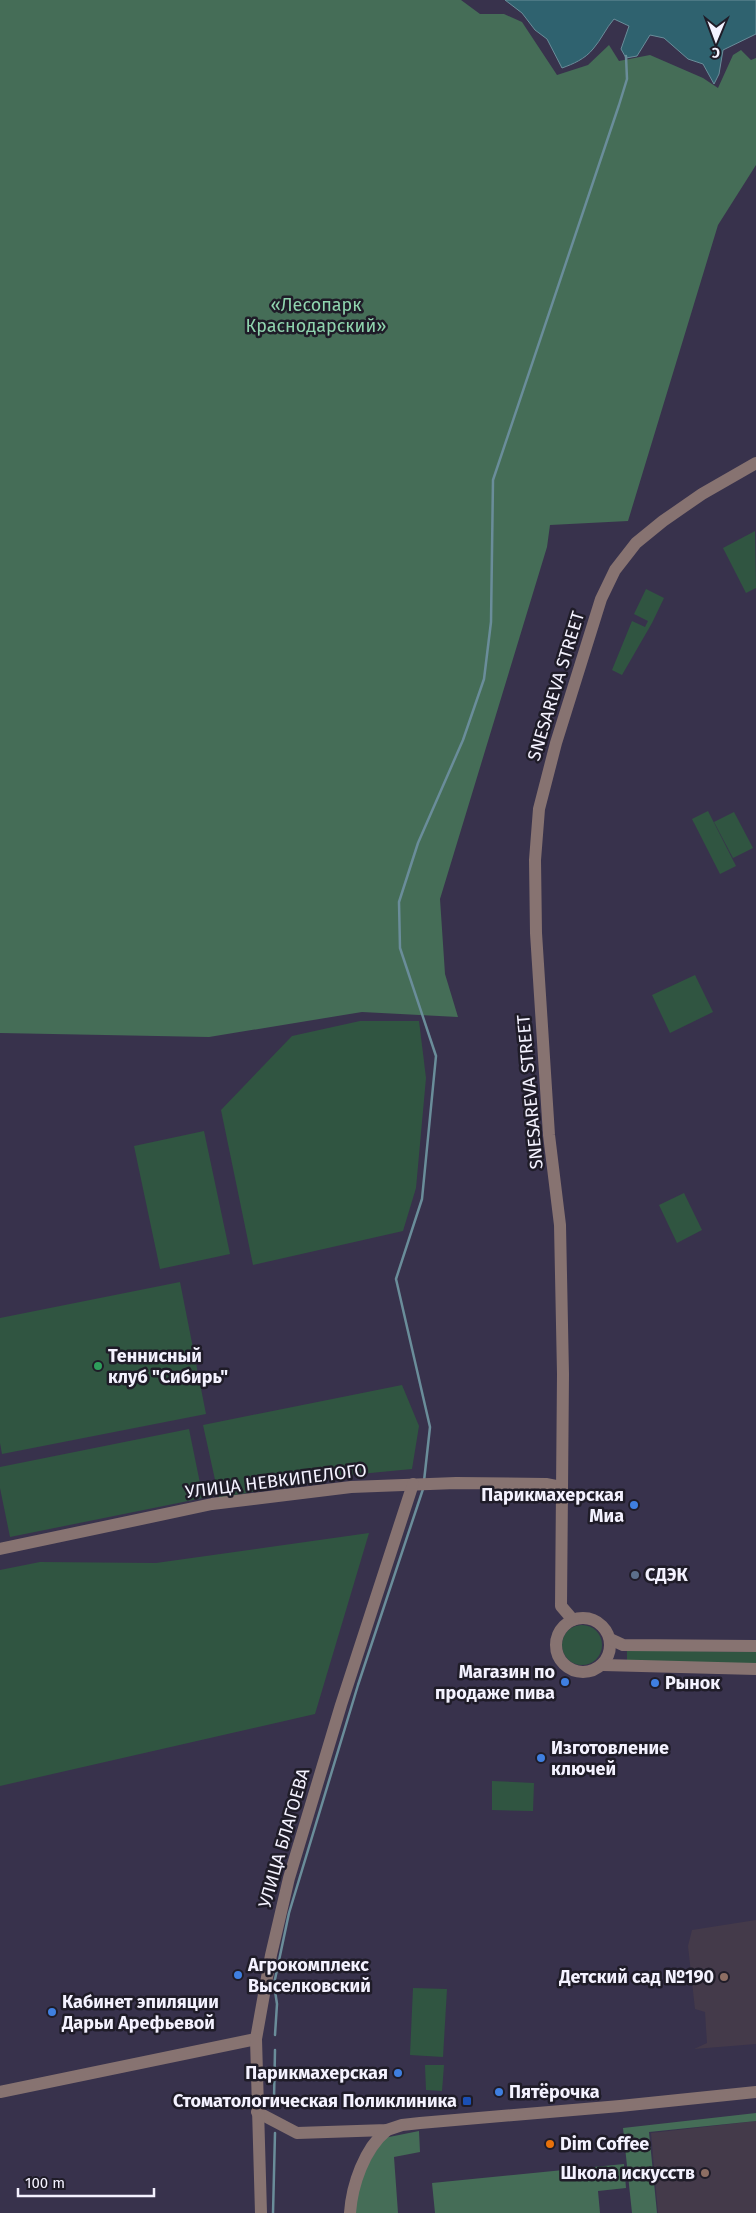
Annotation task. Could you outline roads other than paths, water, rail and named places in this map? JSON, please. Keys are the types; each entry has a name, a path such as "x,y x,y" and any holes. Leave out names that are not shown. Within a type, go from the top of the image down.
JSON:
{"street":[{"name":"SNESAREVA STREET","path":"573,1620 561,1606 563,1374 560,1225 549,1134 536,933 534,860 539,808 556,743 601,599 615,570 636,543 663,521 702,494 756,463"},
{"name":"УЛИЦА НЕВКИПЕЛОГО","path":"0,1549 212,1504 351,1487 416,1484 546,1484 561,1487"},
{"name":"УЛИЦА БЛАГОЕВА","path":"261,2213 260,2113 256,2038 271,1954 289,1878 341,1705 416,1484"},
{"path":"579,1618 593,1620 604,1627 610,1640 610,1653 603,1665 593,1671 581,1673 569,1669 561,1661 556,1650 557,1638 563,1627 579,1618"},
{"path":"610,1640 623,1645 756,1646"},
{"path":"603,1665 756,1669"},
{"path":"0,2092 256,2038"},
{"path":"260,2113 297,2133 386,2130 420,2123 756,2092"},
{"path":"350,2213 351,2199 361,2169 380,2136 386,2130"}],"waterway":[{"path":"424,1481 430,1427 396,1279 422,1199 436,1056 400,948 399,902 418,843 463,740 484,679 491,622 493,480 619,105 627,79 626,56"},
{"path":"275,2035 277,2004 274,1984 289,1913 358,1685 423,1489"},
{"path":"274,2100 275,2050"},
{"path":"273,2213 275,2133"}],"place":[{"name":"Теннисный клуб \"Сибирь\"","path":"98,1366"},
{"name":"Парикмахерская Миа","path":"634,1505"},
{"name":"СДЭК","path":"635,1575"},
{"name":"Магазин по продаже пива","path":"565,1682"},
{"name":"Рынок","path":"655,1683"},
{"name":"Изготовление ключей","path":"541,1758"},
{"name":"Агрокомплекс Выселковский","path":"238,1975"},
{"name":"Детский сад №190","path":"724,1977"},
{"name":"Кабинет эпиляции Дарьи Арефьевой","path":"52,2012"},
{"name":"Парикмахерская","path":"398,2073"},
{"name":"Пятёрочка","path":"499,2092"},
{"name":"Стоматологическая Поликлиника","path":"467,2101"},
{"name":"Dim Coffee","path":"550,2144"},
{"name":"Школа искусств","path":"705,2173"}],"park label":[{"name":"«Лесопарк Краснодарский»","path":"316,315"}]}
